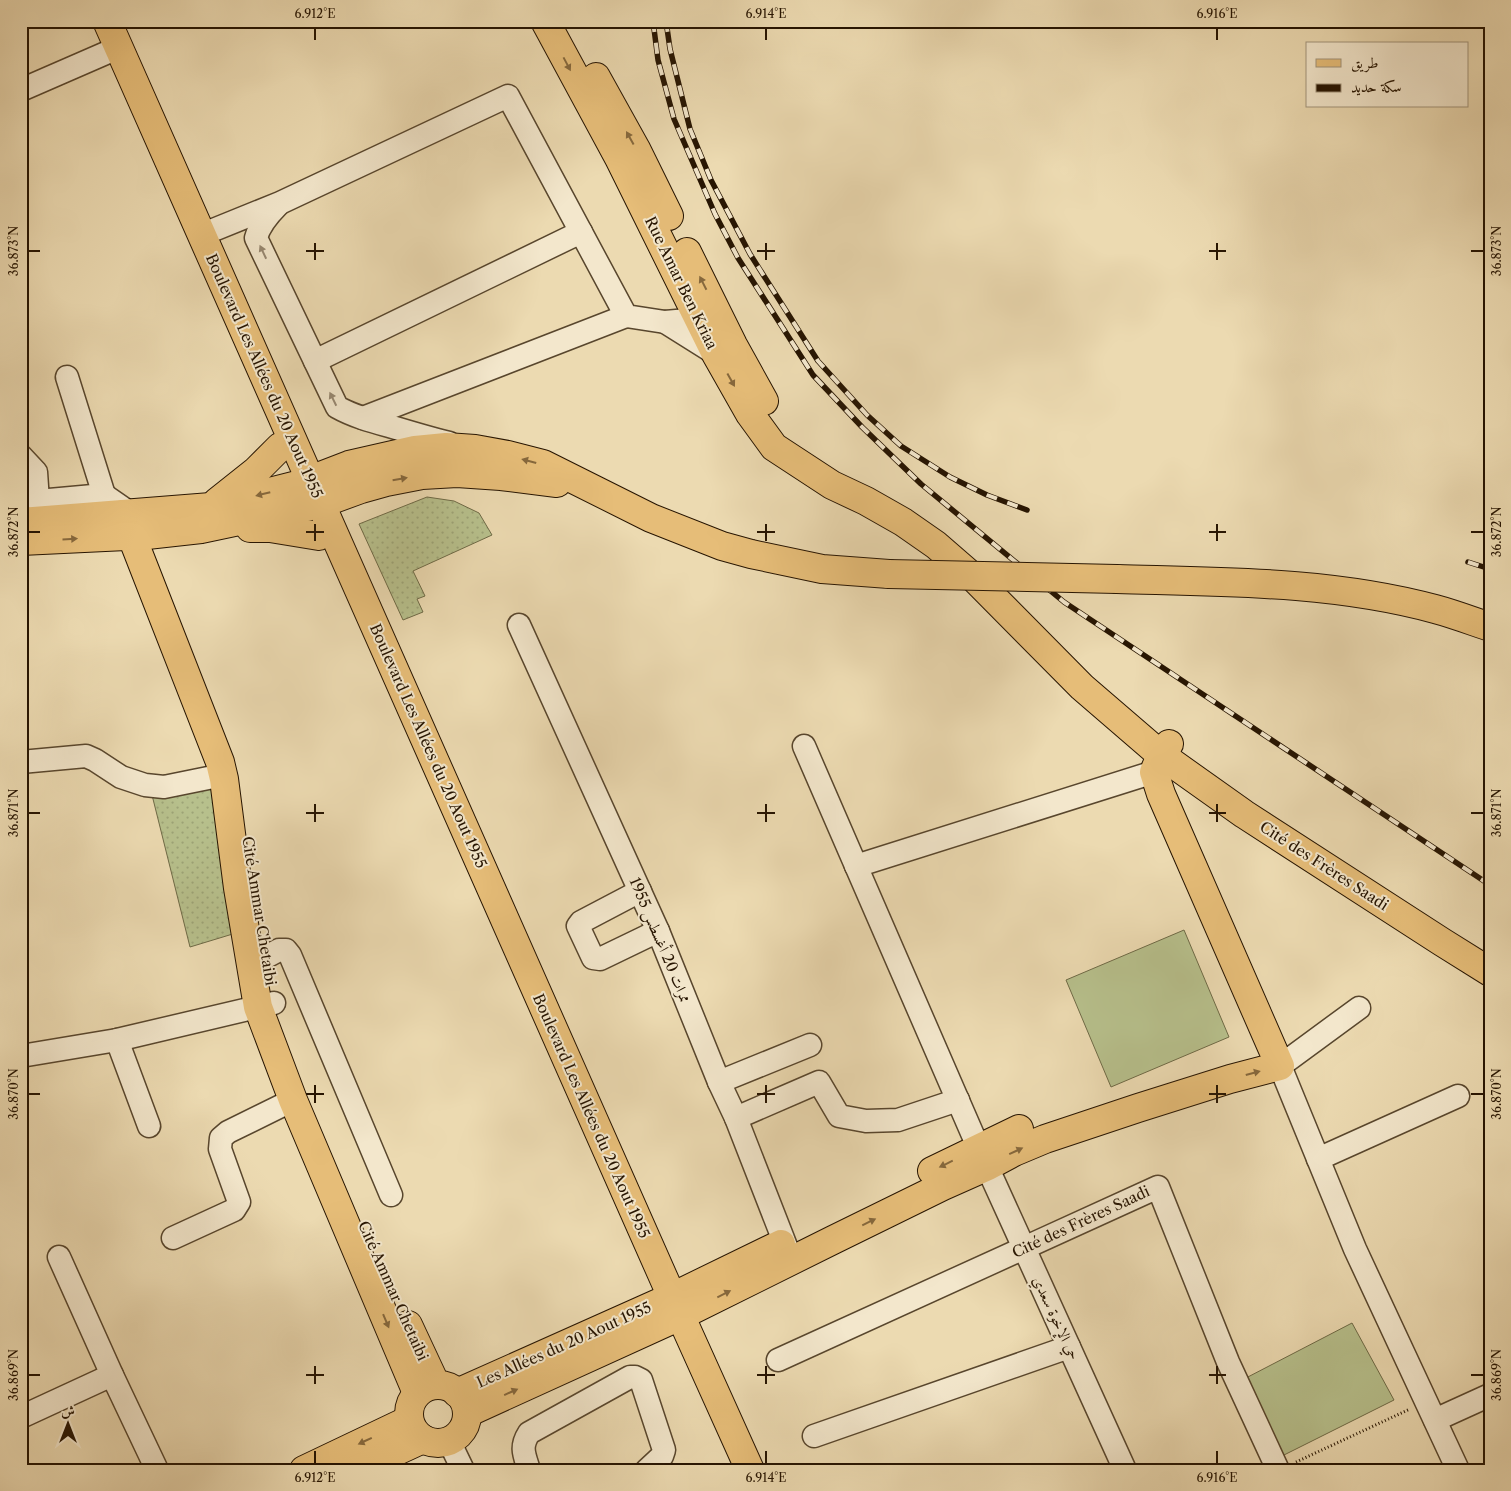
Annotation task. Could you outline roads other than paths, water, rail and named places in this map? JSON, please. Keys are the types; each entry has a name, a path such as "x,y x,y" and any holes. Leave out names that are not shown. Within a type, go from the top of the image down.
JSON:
{"main road":[{"name":"Boulevard Les Allées du 20 Aout 1955","path":"92,21 327,536 670,1309 735,1470"},
{"name":"Boulevard Les Allées du 20 Aout 1955","path":"107,21 202,235 302,480"},
{"name":"Rue Amar Ben Kriaa","path":"545,21 619,158 708,314 733,345 776,419 788,433 866,501"},
{"name":"Rue Amar Ben Kriaa","path":"566,21 636,149 708,314 716,354 750,414 774,447 832,484 903,522 936,546 968,572 1054,658"},
{"path":"206,518 302,480 349,464 415,450 446,447 475,449 543,464 674,528 722,546 822,569 889,574 1280,585 1332,590 1422,606 1490,627"},
{"path":"206,518 256,471 361,489 422,475 457,473 501,476 589,488"},
{"path":"21,522 134,522 206,518 327,536 341,509 361,489"},
{"path":"21,541 134,522"},
{"name":"Cité Ammar Chetaibi","path":"134,522 188,660 220,762 238,888 266,1005 293,1100 444,1396"},
{"name":"Cité des Frères Saadi","path":"1054,658 1088,682 1162,757 1244,814 1490,972"},
{"name":"Cité Ammar Chetaibi","path":"188,660 236,760 264,958 266,1005 374,1252 444,1396"},
{"path":"670,1309 788,1251 943,1186 984,1157 1014,1152 1059,1134 1230,1079 1276,1057 1164,801 1162,757"},
{"name":"Cité des Frères Saadi","path":"1162,757 1338,860 1490,955"},
{"name":"Boulevard Les Allées du 20 Aout 1955","path":"670,1309 750,1470"},
{"name":"Les Allées du 20 Aout 1955","path":"444,1396 670,1309"},
{"path":"304,1470 427,1433 456,1436 466,1421 444,1396 410,1406 427,1433"},
{"path":"356,1470 427,1433"}],"street":[{"path":"21,90 106,53"},
{"path":"202,235 280,203 508,96 626,316"},
{"path":"280,203 265,220 256,238 337,407 345,412 417,435 475,449"},
{"path":"314,362 581,232"},
{"path":"363,418 626,316 665,322 708,314"},
{"path":"665,322 716,354"},
{"path":"67,377 104,495 134,522"},
{"path":"21,456 36,472 38,501 104,495"},
{"name":"ممرات 20 أغسطس 1955","path":"518,625 658,931 719,1082 736,1118 788,1251"},
{"path":"804,746 984,1157"},
{"path":"21,762 86,756 121,777 145,785 164,787 223,776"},
{"path":"856,866 1162,757"},
{"path":"640,891 581,922 578,926 593,958 596,960 658,931"},
{"path":"264,958 279,950 286,950 290,955 391,1195"},
{"path":"21,1056 117,1040 266,1005"},
{"path":"1359,1008 1276,1057 1355,1249 1458,1470"},
{"path":"117,1040 149,1126"},
{"path":"719,1082 810,1045"},
{"path":"736,1118 819,1082 840,1116 866,1121 898,1120 958,1100"},
{"path":"1318,1160 1458,1096"},
{"path":"173,1238 234,1210 239,1202 220,1148 221,1138 228,1132 293,1100"},
{"name":"حي الإخوة سعدي","path":"984,1157 1125,1470"},
{"name":"Cité des Frères Saadi","path":"778,1360 1158,1187 1228,1362 1283,1468"},
{"path":"59,1258 157,1470"},
{"path":"814,1436 1069,1347"},
{"path":"21,1417 112,1375"},
{"path":"529,1470 523,1450 523,1442 529,1433 630,1377 636,1377 641,1380 664,1450 662,1456 647,1470"},
{"path":"1431,1411 1490,1395"},
{"path":"427,1433 463,1470"}],"railway":[{"path":"653,21 658,60 674,119 715,214 738,258 813,375 862,427 921,484 1064,602 1490,885"},
{"path":"666,21 670,49 690,129 711,180 750,254 818,361 867,415 901,446 950,477 987,495 1027,510"},
{"path":"1468,562 1490,569"}]}
